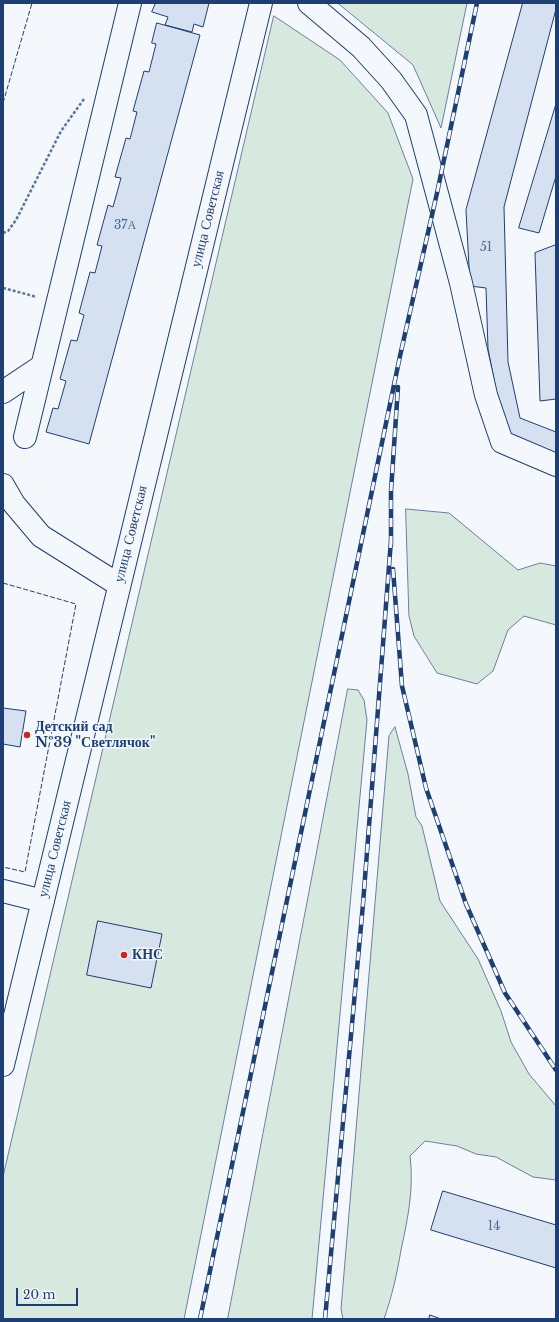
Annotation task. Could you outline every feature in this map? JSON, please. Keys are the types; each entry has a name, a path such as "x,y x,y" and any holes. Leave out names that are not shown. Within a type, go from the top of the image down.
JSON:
{"street":[{"path":"25,437 56,303 130,3"},
{"name":"улица Советская","path":"3,1065 261,3"},
{"path":"309,3 361,47 391,80 416,115 461,283 486,394 502,442 556,465"},
{"path":"3,392 42,366"},
{"path":"3,485 14,504 41,536 119,585"},
{"path":"3,891 43,901"}],"path":[{"path":"3,233 8,231 16,220 61,131 87,93"},
{"path":"3,288 56,303"}],"shaded area":[{"path":"338,3 467,3 441,128 413,65"},
{"path":"274,16 340,60 388,113 413,179 184,1319 3,1319 3,1177"},
{"path":"406,509 449,513 518,570 540,563 556,566 556,625 524,616 508,630 493,671 477,684 437,673 414,636 409,616"},
{"path":"348,689 358,690 364,700 367,720 312,1319 228,1319"},
{"path":"395,727 408,774 416,817 422,826 440,901 478,959 501,1011 511,1042 529,1074 556,1106 556,1180 533,1177 496,1157 476,1154 457,1146 425,1141 410,1156 411,1191 408,1215 396,1276 384,1319 343,1319 341,1309 389,736"}],"building":[{"path":"156,3 209,3 203,27 194,24 192,32 165,25 168,17 152,12"},
{"path":"523,3 556,3 556,9 504,207 508,362 520,418 556,432 556,453 505,435 488,349 486,288 470,286 466,210"},
{"path":"157,23 200,35 89,444 46,432 53,408 58,409 66,381 60,379 71,340 77,341 84,315 79,313 90,272 95,273 102,246 97,245 108,205 113,207 121,178 115,177 126,138 130,139 137,112 133,111 144,71 149,72 156,44 152,43"},
{"path":"556,104 556,176 539,233 519,228"},
{"path":"556,245 556,399 540,401 535,253"},
{"path":"3,708 26,711 20,747 3,744"},
{"name":"КНС","path":"98,921 162,934 151,988 87,975"},
{"path":"443,1191 556,1225 556,1268 431,1230"},
{"path":"430,1315 441,1319 429,1319"}],"railway":[{"path":"200,1319 400,356 437,193 477,3"},
{"path":"391,545 391,491 398,387"},
{"path":"325,1319 363,904 391,540"},
{"path":"393,569 402,686 426,788 466,904 505,993 556,1070"}],"fence":[{"path":"3,103 32,3"},
{"path":"3,583 76,604 25,872 3,867"}],"place":[{"name":"Детский сад №39 \"Светлячок\"","path":"27,735"},
{"name":"КНС","path":"124,955"}]}
